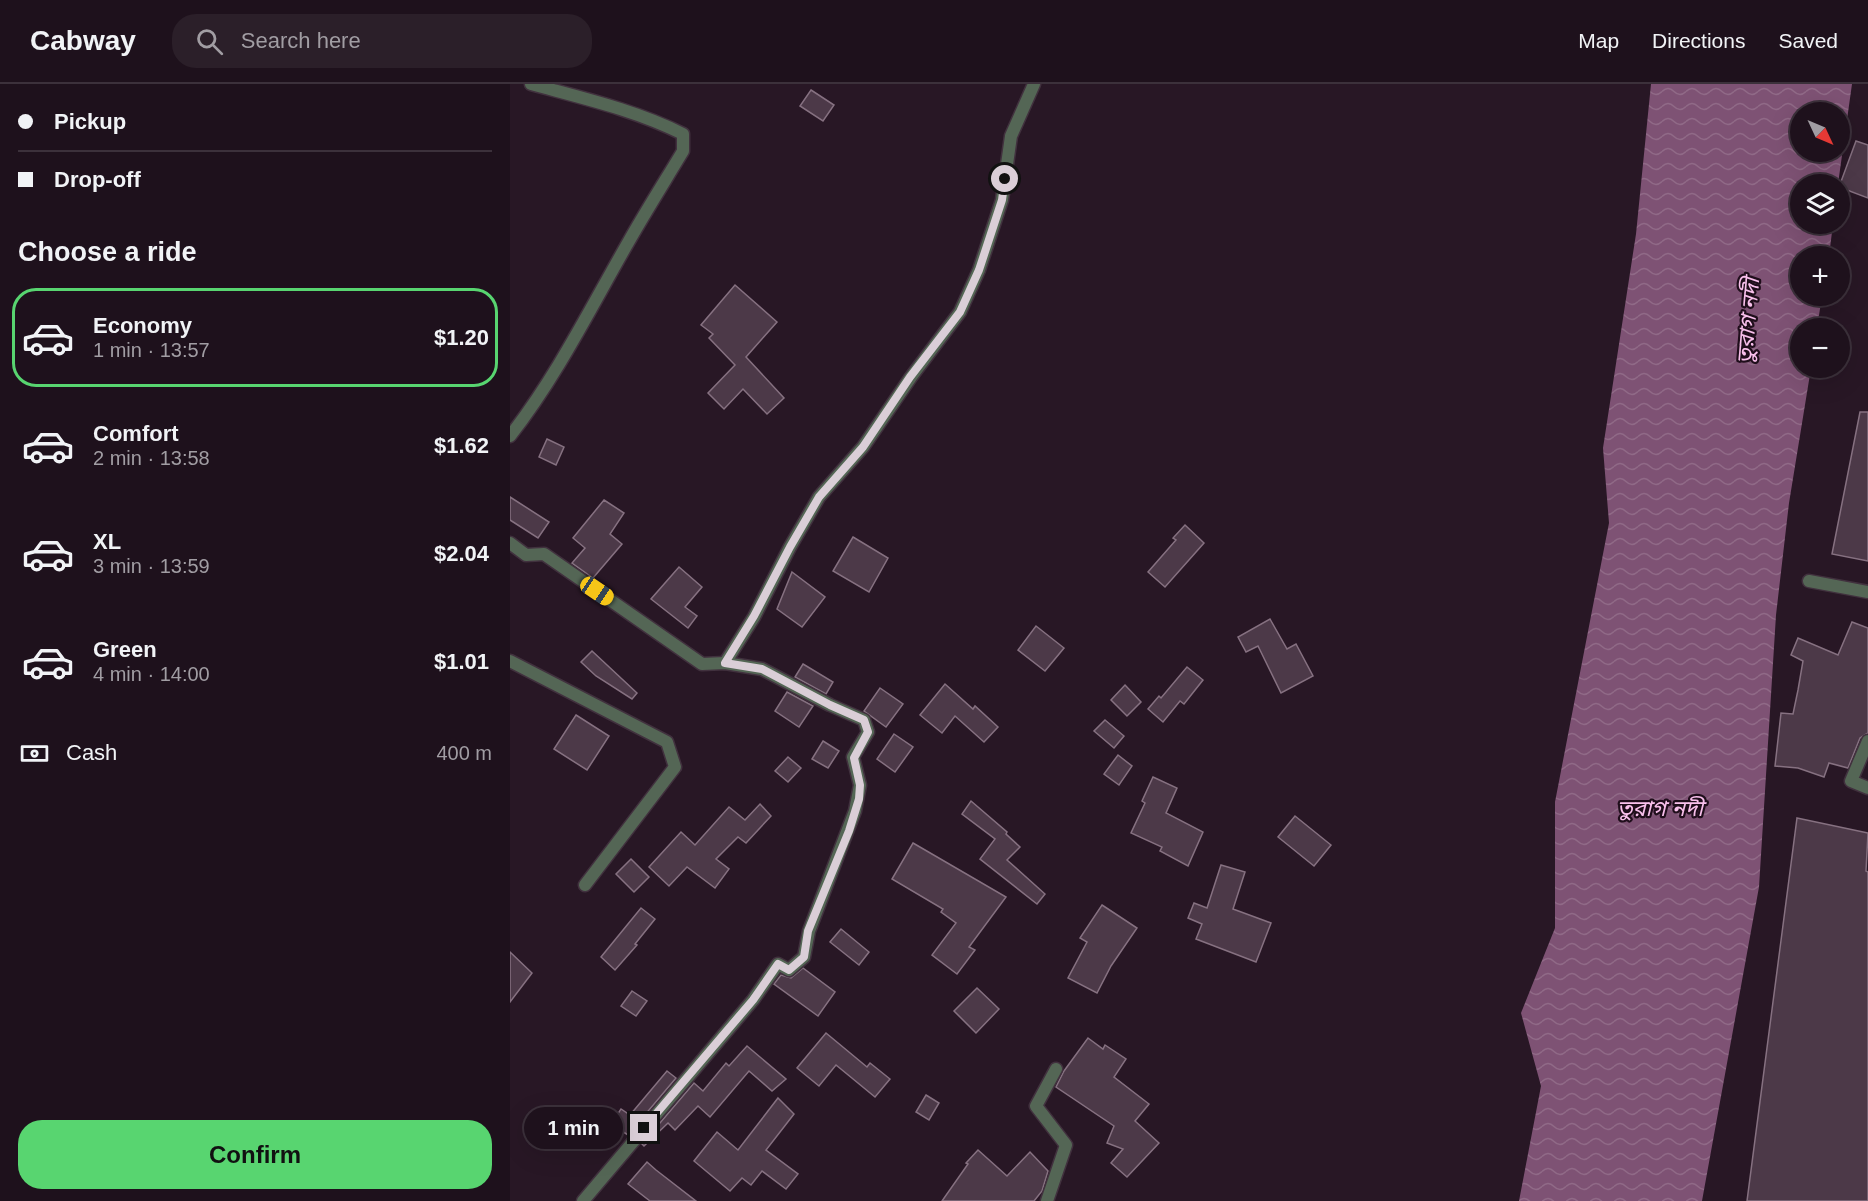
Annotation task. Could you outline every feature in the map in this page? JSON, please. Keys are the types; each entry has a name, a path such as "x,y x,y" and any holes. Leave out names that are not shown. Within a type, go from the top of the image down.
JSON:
{"street":[{"path":"510,436 523,420 584,324 682,151 683,134 670,128 627,110 531,84"},
{"path":"725,663 754,616 819,497 863,447 910,377 960,312 979,270 1002,200 1011,136 1034,84"},
{"path":"510,543 526,555 544,555 702,664 725,663 762,669 864,720 868,732 854,758 860,785 859,799 849,831 808,931 804,957 789,970 778,964 753,1000 583,1201"},
{"path":"1809,581 1868,592"},
{"path":"510,661 668,742 675,767 585,885"},
{"path":"1868,741 1851,781 1868,788"},
{"path":"1047,1201 1066,1145 1036,1106 1056,1069"}],"water":[{"name":"তুরাগ নদী","path":"1651,84 1852,84 1849,102 1790,102 1790,162 1841,162 1839,174 1790,174 1790,234 1832,234 1830,246 1790,246 1790,306 1820,306 1819,318 1790,318 1790,378 1809,378 1789,503 1776,615 1759,887 1702,1201 1519,1201 1541,1086 1521,1013 1555,928 1555,802 1609,523 1603,448 1636,234"}],"building":[{"path":"811,90 834,105 823,121 800,106"},
{"path":"1856,141 1868,145 1868,198 1850,191 1850,174 1844,174"},
{"path":"735,285 777,322 746,357 784,398 767,414 743,389 724,409 708,393 735,365 709,338 713,334 701,325"},
{"path":"1860,412 1868,412 1868,561 1832,554"},
{"path":"547,439 564,447 556,465 539,457"},
{"path":"510,497 549,522 538,538 510,520"},
{"path":"604,500 624,513 610,534 622,544 593,578 572,563 585,548 573,538"},
{"path":"1185,525 1204,543 1165,587 1148,572 1176,540 1173,538"},
{"path":"853,537 888,558 869,592 833,571"},
{"path":"679,567 702,587 685,607 697,616 688,628 651,599"},
{"path":"792,572 825,597 802,627 777,609"},
{"path":"1270,619 1287,649 1296,644 1313,676 1281,693 1258,646 1246,652 1238,637"},
{"path":"1852,622 1868,628 1868,733 1860,738 1848,768 1829,763 1824,777 1798,768 1775,766 1781,713 1793,714 1798,690 1803,661 1791,655 1798,638 1838,655"},
{"path":"1036,626 1064,648 1045,671 1018,650"},
{"path":"592,651 637,693 632,699 596,676 581,662"},
{"path":"803,664 833,682 826,694 795,677"},
{"path":"1187,667 1203,680 1184,704 1180,701 1163,722 1148,709 1159,696 1161,698"},
{"path":"945,684 973,709 975,706 998,727 984,742 955,716 942,733 920,715"},
{"path":"1125,685 1141,702 1127,716 1111,700"},
{"path":"880,688 903,704 886,727 864,711"},
{"path":"787,692 813,706 799,727 775,711"},
{"path":"576,715 609,736 587,770 554,749"},
{"path":"1105,720 1124,736 1114,748 1094,731"},
{"path":"894,734 913,747 895,772 877,759"},
{"path":"823,741 839,751 828,768 812,759"},
{"path":"1118,755 1132,766 1119,785 1104,774"},
{"path":"788,757 801,768 788,782 775,771"},
{"path":"1153,777 1177,788 1166,813 1203,832 1188,866 1160,851 1162,847 1131,833 1145,803 1142,801"},
{"path":"971,801 1007,832 1006,834 1020,847 1007,860 1045,894 1037,904 980,859 995,839 962,814"},
{"path":"760,804 771,816 746,843 738,837 716,859 729,869 715,888 687,867 669,886 649,867 681,832 695,845 729,807 745,820"},
{"path":"1295,816 1331,845 1314,866 1278,837"},
{"path":"1797,818 1868,833 1866,871 1868,872 1868,1201 1747,1201"},
{"path":"913,843 1006,897 969,947 975,950 957,974 932,955 956,923 941,912 943,909 892,879"},
{"path":"631,859 649,877 634,892 616,874"},
{"path":"1221,865 1245,872 1233,909 1271,923 1256,962 1196,939 1202,924 1188,918 1194,903 1207,908"},
{"path":"1102,905 1137,928 1111,966 1097,993 1068,978 1087,942 1080,938"},
{"path":"641,908 655,919 635,944 637,945 615,970 601,957"},
{"path":"841,929 869,952 859,965 830,942"},
{"path":"510,952 532,973 510,1002"},
{"path":"803,968 835,992 818,1016 774,984 781,975 791,978"},
{"path":"977,988 999,1009 976,1033 954,1011"},
{"path":"632,991 647,1001 636,1016 621,1006"},
{"path":"826,1033 867,1067 870,1063 890,1079 875,1097 836,1065 819,1086 797,1068"},
{"path":"1088,1038 1103,1049 1105,1045 1126,1059 1114,1077 1149,1104 1135,1121 1159,1143 1127,1177 1111,1163 1123,1149 1107,1143 1114,1126 1056,1087 1064,1071"},
{"path":"747,1046 786,1079 772,1091 749,1071 710,1117 698,1106 675,1130 668,1123 644,1146 642,1144 694,1083 703,1091 726,1063 729,1066"},
{"path":"667,1071 676,1078 628,1135 611,1124 621,1109 630,1115"},
{"path":"926,1095 939,1103 929,1120 916,1112"},
{"path":"778,1098 794,1114 766,1150 798,1174 786,1189 762,1171 751,1185 742,1178 730,1191 694,1161 717,1132 738,1150"},
{"path":"978,1150 1007,1176 1030,1152 1048,1171 1042,1191 1034,1201 942,1201 968,1164 966,1163"},
{"path":"647,1162 696,1201 650,1201 628,1184"}],"route":[{"path":"644,1128 753,1000 778,964 789,970 804,957 808,931 849,831 859,799 860,785 854,758 868,732 864,720 762,669 725,663 754,616 819,497 863,447 910,377 960,312 979,270 1002,200 1005,179"}]}
